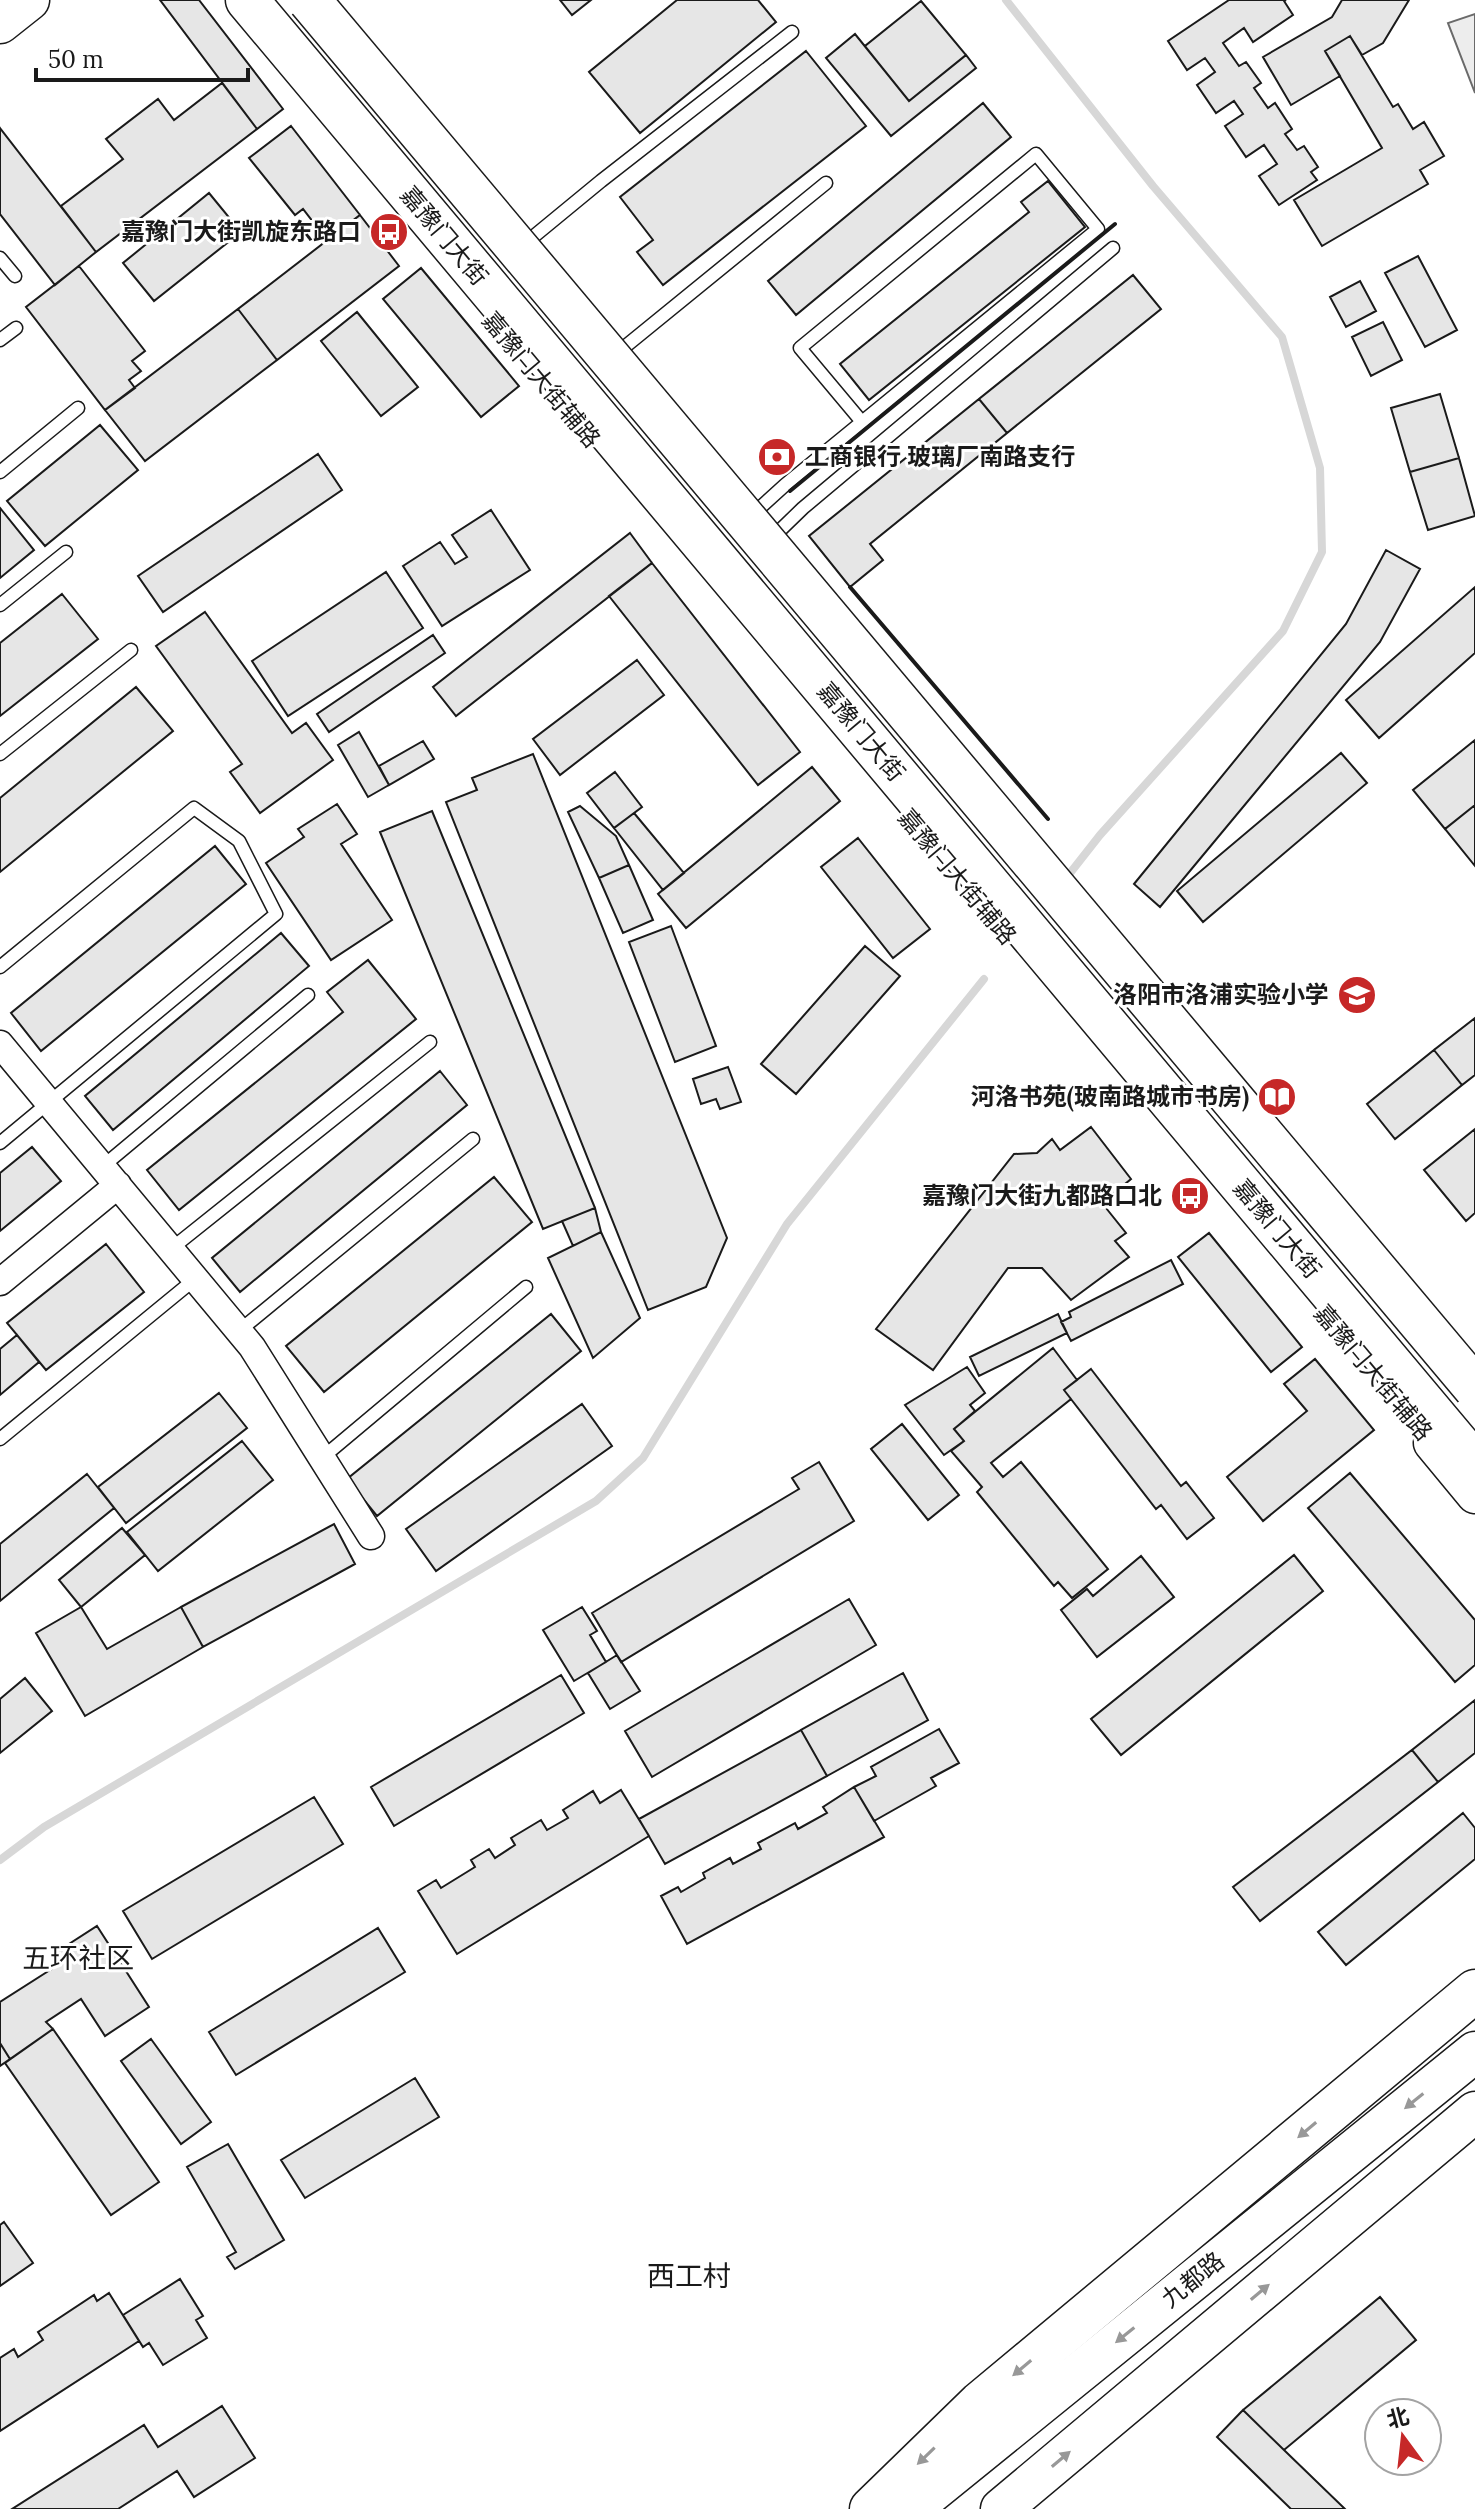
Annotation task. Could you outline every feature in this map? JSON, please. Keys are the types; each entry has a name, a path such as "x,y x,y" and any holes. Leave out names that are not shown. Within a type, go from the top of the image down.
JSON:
{"highway":[{"name":"嘉豫门大街","path":"247,0 1475,1464"},
{"name":"嘉豫门大街","path":"309,0 1475,1388"},
{"path":"871,2509 980,2403 1475,1991"}],"main road":[{"path":"0,23 29,0"},
{"name":"嘉豫门大街辅路","path":"224,0 558,403 1475,1495"},
{"path":"327,0 519,248 756,533 1475,1413"},
{"name":"九都路","path":"911,2509 1475,2052"},
{"path":"1001,2509 1475,2112"}],"street":[{"path":"0,1044 252,1347 371,1536"},
{"path":"0,1282 110,1176"}],"lane":[{"path":"519,248 792,32"},
{"path":"756,533 785,485 1098,229 1036,154 800,348 862,422"},
{"path":"611,358 826,183"},
{"path":"756,533 803,508 1113,248"},
{"path":"0,258 15,276"},
{"path":"0,340 16,328"},
{"path":"0,472 78,408"},
{"path":"0,605 66,552"},
{"path":"0,754 131,650"},
{"path":"0,967 194,808 239,841 276,914 0,1143"},
{"path":"110,1176 308,995"},
{"path":"171,1249 430,1042"},
{"path":"239,1331 473,1139"},
{"path":"0,1439 195,1279"},
{"path":"322,1458 526,1287"}],"shaded area":[{"path":"1475,14 1475,93 1448,23"}],"building":[{"path":"160,0 199,0 283,109 257,129"},
{"path":"560,0 591,0 572,15"},
{"path":"677,0 758,0 776,22 640,133 589,72"},
{"path":"1229,0 1286,0 1293,15 1253,42 1244,28 1223,43 1239,66 1246,62 1261,83 1254,88 1268,108 1275,103 1292,129 1285,134 1297,150 1304,146 1318,167 1311,172 1317,180 1279,205 1259,176 1277,164 1264,145 1246,157 1225,126 1243,114 1234,101 1216,113 1197,85 1215,72 1205,58 1187,70 1168,41"},
{"path":"1342,0 1409,0 1383,43 1362,55 1350,36 1325,51 1340,76 1291,105 1263,57 1332,17"},
{"path":"921,1 966,55 909,101 865,46"},
{"path":"855,34 909,101 966,55 976,68 891,136 826,58"},
{"path":"1350,36 1393,107 1398,104 1413,129 1424,122 1444,156 1420,170 1428,184 1322,246 1294,200 1382,148 1325,51"},
{"path":"806,51 866,126 663,285 637,252 653,240 620,197"},
{"path":"222,83 257,129 96,252 61,206 123,159 106,139 158,99 174,120"},
{"path":"983,103 1011,137 796,315 768,281"},
{"path":"291,126 360,215 327,240 303,209 295,215 249,158"},
{"path":"0,128 96,252 55,285 0,214"},
{"path":"1048,181 1085,227 869,400 840,364 1029,212 1021,202"},
{"path":"209,193 241,232 154,301 123,263"},
{"path":"360,215 399,266 277,360 238,309"},
{"path":"1418,256 1457,330 1425,347 1385,273"},
{"path":"79,266 145,351 132,361 141,371 129,380 135,388 105,410 26,307"},
{"path":"421,268 519,386 481,417 383,299"},
{"path":"1133,275 1161,309 1007,433 979,399"},
{"path":"1360,281 1376,311 1346,327 1330,297"},
{"path":"238,309 277,360 145,461 105,410"},
{"path":"357,312 418,387 381,416 321,341"},
{"path":"1383,322 1402,360 1371,376 1352,337"},
{"path":"1440,394 1459,458 1410,472 1391,408"},
{"path":"979,399 1007,433 870,544 883,560 850,587 809,536"},
{"path":"100,425 138,470 45,546 7,501"},
{"path":"318,454 342,490 163,612 138,576"},
{"path":"1459,458 1475,516 1428,530 1410,472"},
{"path":"0,508 34,550 0,578"},
{"path":"491,510 530,570 442,626 403,566 440,542 455,564 467,557 452,535"},
{"path":"630,533 652,563 456,716 433,687"},
{"path":"1386,550 1420,569 1380,642 1160,907 1134,884 1346,624"},
{"path":"652,563 800,752 758,785 609,596"},
{"path":"386,572 423,628 288,716 252,661"},
{"path":"1475,587 1475,653 1379,738 1346,700"},
{"path":"62,594 98,639 0,716 0,643"},
{"path":"205,612 292,733 306,723 333,760 260,813 230,772 242,764 156,646"},
{"path":"433,635 445,653 329,732 317,714"},
{"path":"637,660 664,695 560,775 533,739"},
{"path":"136,687 173,731 0,872 0,798"},
{"path":"359,732 389,785 368,797 338,745"},
{"path":"1475,740 1475,805 1445,829 1413,790"},
{"path":"423,741 434,759 389,785 379,766"},
{"path":"1341,753 1367,783 1203,922 1177,891"},
{"path":"533,754 727,1238 706,1287 648,1310 446,802 477,790 472,778"},
{"path":"812,767 840,801 686,928 658,894"},
{"path":"615,772 642,807 614,828 587,793"},
{"path":"337,804 357,834 341,844 392,920 331,960 266,863 304,837 298,829"},
{"path":"1475,805 1475,866 1445,829"},
{"path":"580,806 616,836 629,865 599,878 568,812"},
{"path":"432,811 595,1208 543,1229 380,832"},
{"path":"634,813 684,873 663,890 614,828"},
{"path":"858,838 930,929 893,958 821,867"},
{"path":"215,846 246,884 41,1051 11,1013"},
{"path":"629,865 653,920 623,933 599,878"},
{"path":"671,926 716,1046 675,1062 629,942"},
{"path":"281,933 309,966 113,1130 85,1096"},
{"path":"865,946 900,976 796,1094 761,1064"},
{"path":"368,960 416,1019 179,1210 147,1170 343,1012 327,992"},
{"path":"1475,1018 1475,1075 1462,1085 1434,1050"},
{"path":"1434,1050 1462,1085 1395,1139 1367,1104"},
{"path":"728,1067 741,1102 720,1109 716,1099 701,1104 693,1079"},
{"path":"440,1071 467,1105 240,1292 212,1258"},
{"path":"1091,1127 1131,1179 1102,1203 1126,1233 1115,1241 1129,1257 1071,1300 1042,1268 1008,1268 933,1370 876,1329 1014,1154 1037,1153 1052,1139 1060,1150"},
{"path":"1475,1129 1475,1213 1466,1221 1424,1170"},
{"path":"32,1147 61,1181 0,1231 0,1173"},
{"path":"494,1177 532,1222 324,1392 286,1346"},
{"path":"595,1208 601,1232 573,1246 562,1221"},
{"path":"601,1232 640,1318 593,1358 548,1258"},
{"path":"1209,1233 1302,1347 1271,1372 1178,1257"},
{"path":"106,1244 144,1292 46,1370 7,1323"},
{"path":"1171,1260 1183,1284 1071,1341 1061,1322 1071,1317 1069,1312"},
{"path":"551,1314 581,1351 377,1516 347,1479"},
{"path":"1058,1314 1067,1333 979,1376 970,1357"},
{"path":"17,1335 39,1362 0,1395 0,1349"},
{"path":"1053,1348 1077,1380 1064,1390 1071,1399 991,1463 1003,1477 1021,1462 1108,1569 1072,1598 1058,1582 1054,1586 977,1492 982,1487 951,1451 964,1441 954,1429"},
{"path":"1315,1359 1374,1430 1263,1521 1227,1477 1307,1411 1284,1384"},
{"path":"967,1367 985,1393 970,1405 975,1411 954,1429 964,1441 944,1455 905,1405"},
{"path":"1091,1369 1181,1486 1186,1482 1214,1518 1187,1539 1161,1505 1156,1509 1064,1390"},
{"path":"219,1393 247,1428 126,1523 98,1487"},
{"path":"582,1404 612,1446 436,1571 406,1529"},
{"path":"902,1424 959,1495 928,1520 871,1449"},
{"path":"242,1441 273,1480 158,1571 127,1532"},
{"path":"819,1462 854,1521 621,1662 592,1613 799,1489 792,1478"},
{"path":"1350,1473 1475,1620 1475,1665 1455,1682 1308,1508"},
{"path":"87,1474 114,1508 0,1601 0,1544"},
{"path":"334,1524 355,1564 203,1647 181,1607"},
{"path":"122,1528 145,1555 81,1607 59,1580"},
{"path":"1294,1555 1323,1591 1121,1755 1091,1719"},
{"path":"1141,1556 1174,1597 1097,1657 1061,1610 1087,1589 1093,1596"},
{"path":"849,1599 876,1645 652,1777 625,1731"},
{"path":"81,1607 107,1649 181,1607 203,1647 85,1716 36,1633"},
{"path":"582,1607 597,1631 590,1635 606,1662 574,1681 543,1630"},
{"path":"617,1655 640,1691 610,1709 588,1673"},
{"path":"903,1673 928,1720 827,1776 801,1730"},
{"path":"561,1675 584,1713 394,1826 371,1787"},
{"path":"25,1678 52,1711 0,1753 0,1699"},
{"path":"1475,1700 1475,1753 1438,1782 1412,1750"},
{"path":"939,1729 959,1763 931,1778 936,1786 874,1821 854,1787 876,1776 871,1767"},
{"path":"801,1730 827,1776 665,1864 639,1819"},
{"path":"1412,1750 1438,1782 1260,1921 1233,1887"},
{"path":"854,1787 884,1837 687,1944 661,1896 678,1887 681,1892 705,1878 703,1873 730,1858 733,1864 761,1849 758,1843 795,1823 798,1829 827,1813 823,1807"},
{"path":"621,1790 649,1836 457,1954 418,1891 436,1880 441,1888 475,1867 471,1860 489,1849 495,1858 515,1845 511,1838 541,1820 547,1830 568,1818 563,1810 593,1791 600,1803"},
{"path":"314,1797 343,1844 152,1959 123,1911"},
{"path":"1463,1813 1475,1828 1475,1859 1346,1965 1318,1932"},
{"path":"97,1926 149,2007 105,2036 81,1999 46,2022 53,2029 10,2059 0,2043 0,2002 61,1963 55,1953"},
{"path":"378,1928 405,1972 236,2075 209,2032"},
{"path":"53,2029 159,2182 111,2215 5,2063"},
{"path":"151,2039 211,2122 181,2144 121,2061"},
{"path":"0,2043 10,2059 0,2066"},
{"path":"415,2078 439,2117 305,2198 281,2160"},
{"path":"228,2144 284,2240 235,2269 227,2257 236,2252 187,2167"},
{"path":"4,2222 33,2263 0,2286 0,2225"},
{"path":"180,2279 203,2316 196,2320 207,2338 163,2365 149,2343 143,2347 123,2315"},
{"path":"109,2293 139,2341 0,2431 0,2358 14,2349 18,2357 43,2340 38,2332 94,2295 97,2301"},
{"path":"1380,2297 1416,2340 1284,2450 1243,2410"},
{"path":"222,2406 255,2458 194,2497 177,2471 118,2509 12,2509 144,2425 158,2447"},
{"path":"1243,2410 1345,2509 1291,2509 1217,2437"}],"waterway":[{"path":"1006,0 1153,186 1282,337 1320,468 1322,552 1283,631 1100,835 1067,877"},
{"path":"0,1860 44,1827 596,1501 643,1458 787,1224 984,979"}],"wall":[{"path":"790,491 1115,224"},
{"path":"850,587 1048,819"}],"place":[{"name":"嘉豫门大街凯旋东路口","path":"389,232"},
{"name":"工商银行 玻璃厂南路支行","path":"777,457"},
{"name":"洛阳市洛浦实验小学","path":"1357,995"},
{"name":"河洛书苑(玻南路城市书房)","path":"1277,1097"},
{"name":"嘉豫门大街九都路口北","path":"1190,1196"}],"district":[{"name":"五环社区","path":"78,1958"},
{"name":"西工村","path":"689,2276"}]}
